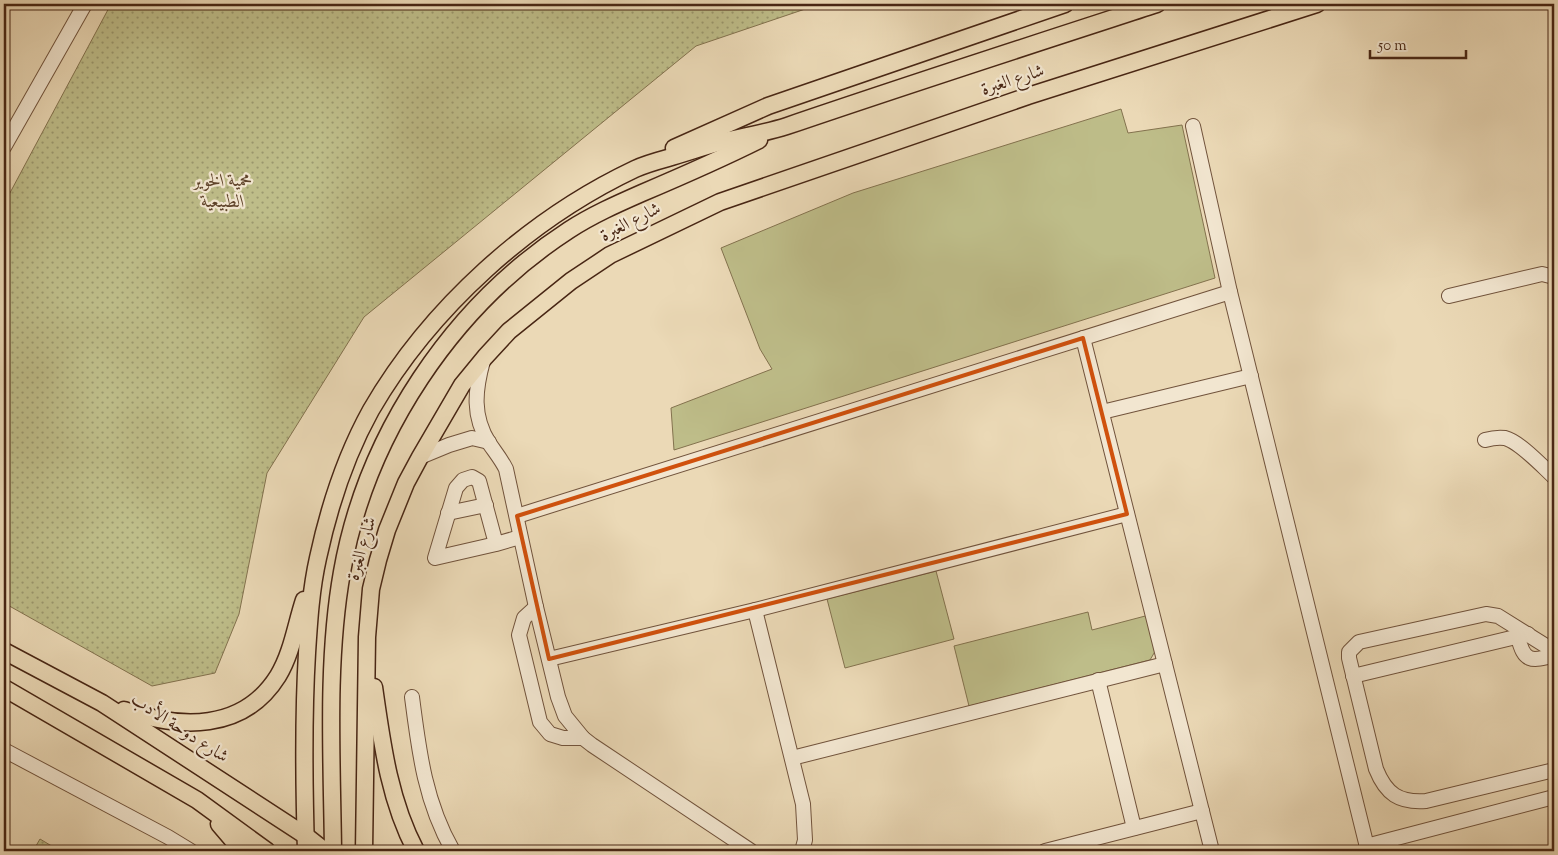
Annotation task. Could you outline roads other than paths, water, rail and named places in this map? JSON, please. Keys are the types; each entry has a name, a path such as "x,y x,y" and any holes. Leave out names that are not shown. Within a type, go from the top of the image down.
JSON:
{"main road":[{"path":"638,167 681,144 768,106 1065,4"},
{"name":"شارع الغبرة","path":"306,844 304,694 310,605 317,560 340,480 370,412 416,344 464,291 512,249 574,203 638,167 719,143 781,128 858,101 1157,4"},
{"name":"شارع الغبرة","path":"364,851 367,636 372,589 378,560 387,530 406,483 420,457 462,385 509,331 571,281 603,260 720,202 1028,96 1317,4"},
{"path":"333,851 332,680 334,631 342,572 352,522 370,474 391,427 412,391 440,351 469,316 506,279 569,229 611,206 737,151 781,128"},
{"path":"102,703 142,716 190,724 209,722 245,709 266,692 279,675 287,658 317,560"},
{"path":"367,636 382,752 400,815 416,851"},
{"name":"شارع دوحة الأدب","path":"4,651 102,703 306,844 326,851"},
{"path":"4,688 197,800 267,851"},
{"path":"197,800 242,851"},
{"path":"306,844 317,851"}],"street":[{"path":"4,147 85,4"},
{"path":"1193,126 1230,292 1367,849 1554,797"},
{"path":"1449,296 1542,274 1554,277"},
{"path":"516,516 1230,292"},
{"path":"1083,338 1212,851"},
{"path":"485,357 477,388 476,405 488,442 500,455 506,469 536,607 558,697 565,716 583,738 751,851"},
{"path":"1102,412 1251,376"},
{"path":"420,457 448,444 472,438 488,442"},
{"path":"1485,440 1501,438 1516,444 1554,477"},
{"path":"496,544 479,481 472,477 463,480 456,488 435,558 496,544 520,537"},
{"path":"448,513 486,505"},
{"path":"549,659 755,610 1127,514"},
{"path":"536,607 524,618 519,635 540,722 550,734 562,738 583,738"},
{"path":"755,610 803,804 805,840 802,851"},
{"path":"1554,651 1523,635 1498,616 1486,614 1359,642 1350,652 1349,658 1376,769 1385,787 1400,799 1413,802 1426,801 1554,770"},
{"path":"1523,635 1521,651 1529,658 1538,660 1554,655"},
{"path":"1353,676 1523,635"},
{"path":"792,758 1165,664"},
{"path":"1098,680 1134,828"},
{"path":"412,697 425,784 441,830 453,851"},
{"path":"4,750 191,851"},
{"path":"1045,851 1202,811"}],"park label":[{"name":"محمية الخوير الطبيعية","path":"223,192"}]}
